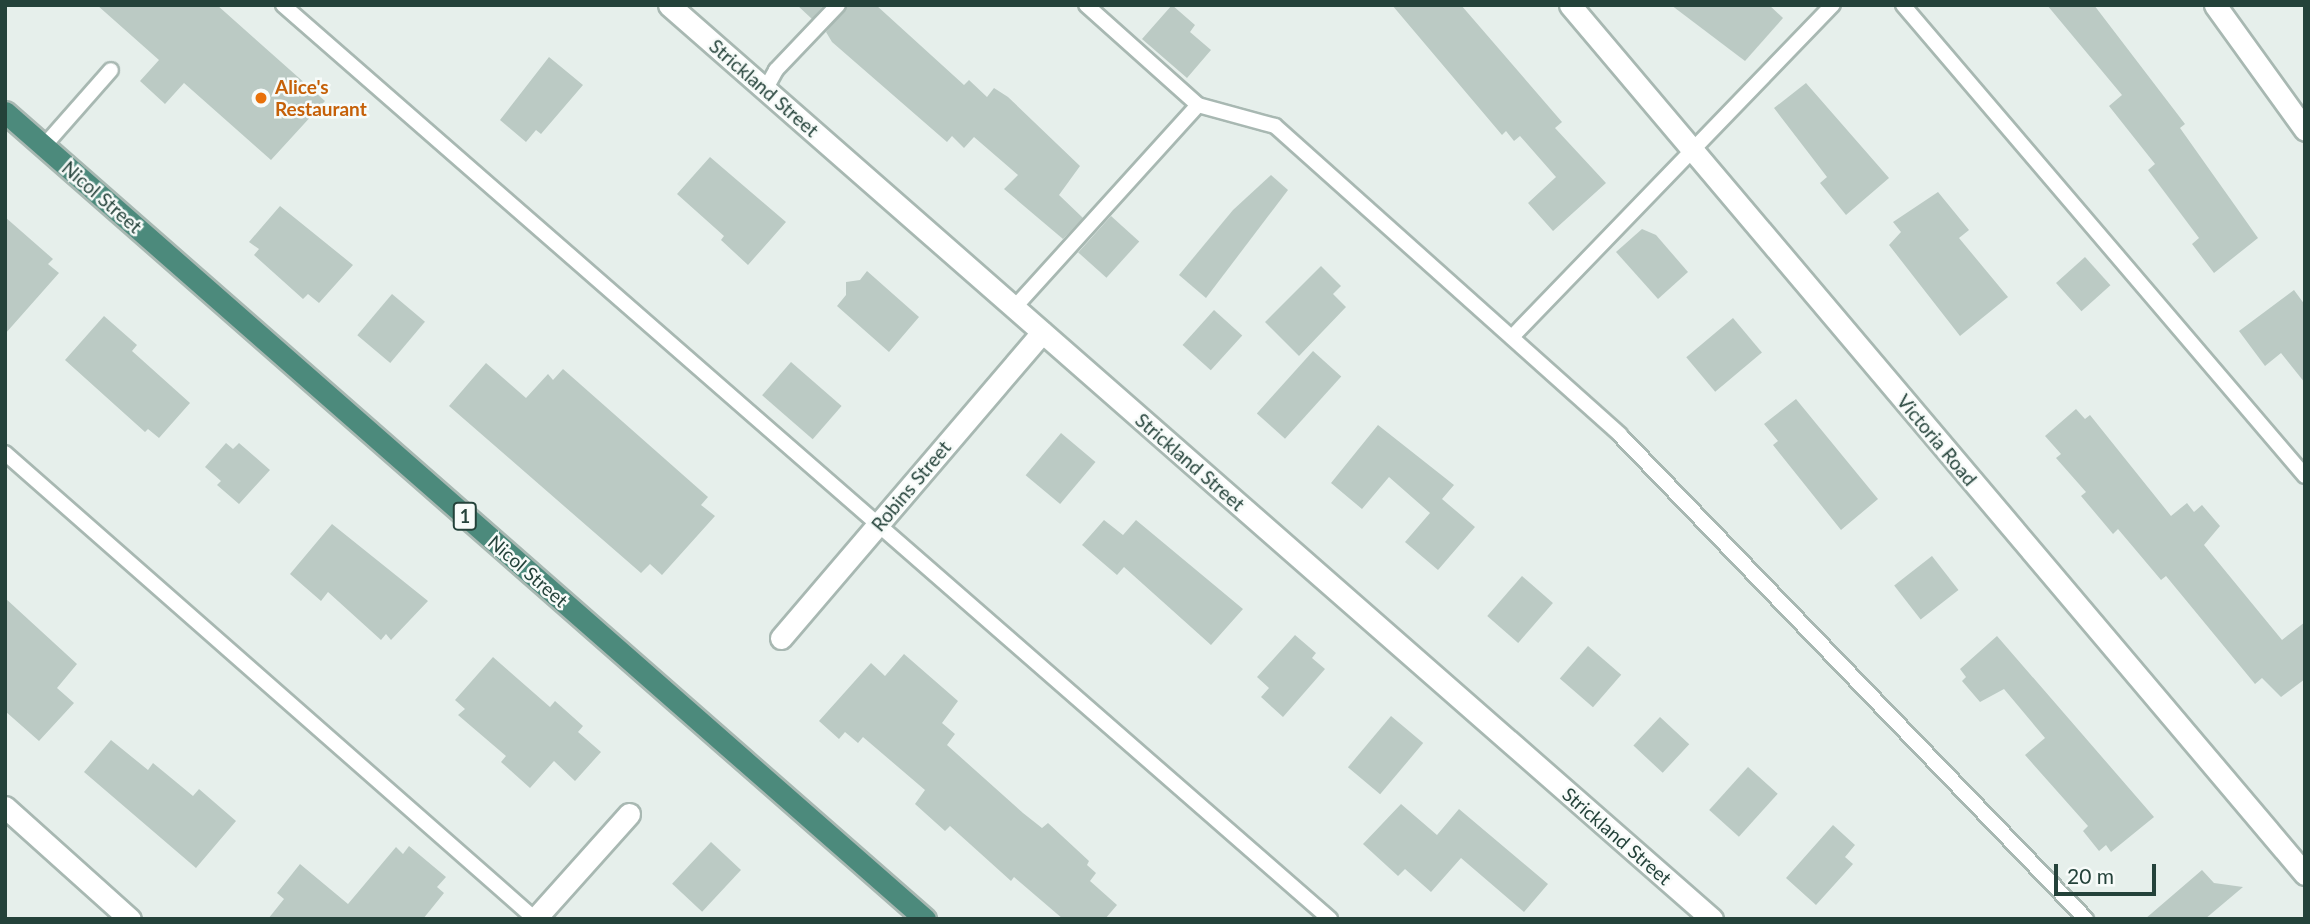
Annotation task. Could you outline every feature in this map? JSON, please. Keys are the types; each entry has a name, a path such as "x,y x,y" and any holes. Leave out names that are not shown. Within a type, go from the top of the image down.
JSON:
{"highway":[{"name":"Nicol Street","path":"5,112 925,919"}],"street":[{"name":"Strickland Street","path":"669,5 1712,919"},
{"name":"Victoria Road","path":"1570,5 2305,874"},
{"path":"2215,5 2305,130"},
{"name":"Robins Street","path":"780,638 1042,332"},
{"path":"5,807 130,919"},
{"path":"535,919 629,814"}],"lane":[{"path":"283,5 1330,919"},
{"path":"765,90 776,70 838,5"},
{"path":"1086,5 1198,105 1275,126 1620,435 2086,919"},
{"path":"1512,337 1694,152 1833,5"},
{"path":"1903,5 2305,476"},
{"path":"44,146 111,70"},
{"path":"1014,308 1198,105"},
{"path":"5,453 535,919"}],"building":[{"path":"97,5 217,5 325,101 271,160 184,83 165,104 140,81 159,60"},
{"path":"797,5 824,5 812,19"},
{"path":"847,5 876,5 964,85 969,80 987,97 994,88 1008,97 1080,166 1059,195 1083,218 1063,239 1004,189 1018,175 974,137 964,148 952,136 947,142 832,42 826,32"},
{"path":"1172,5 1195,25 1190,32 1211,50 1187,78 1142,39"},
{"path":"1392,5 1461,5 1562,122 1555,128 1606,183 1553,231 1528,203 1556,177 1520,136 1514,141 1506,131 1502,135"},
{"path":"1671,5 1769,5 1783,18 1745,61"},
{"path":"2047,5 2094,5 2185,124 2180,128 2258,238 2214,273 2192,244 2199,238 2148,170 2155,164 2109,106 2122,95"},
{"path":"549,57 583,85 541,134 536,130 526,142 500,120"},
{"path":"1806,83 1889,178 1846,215 1820,183 1827,177 1774,108"},
{"path":"710,157 786,222 748,265 721,240 724,236 677,194"},
{"path":"1271,175 1288,190 1206,298 1179,275 1233,210"},
{"path":"1938,192 1969,230 1959,238 2008,297 1960,336 1889,245 1901,232 1893,222"},
{"path":"280,206 353,265 319,303 308,294 303,299 254,255 259,249 249,242"},
{"path":"1111,216 1139,241 1106,278 1078,252"},
{"path":"5,217 53,259 48,264 59,273 5,334"},
{"path":"1642,229 1656,235 1688,272 1658,299 1616,252"},
{"path":"2085,257 2110,285 2081,311 2056,283"},
{"path":"1321,266 1341,286 1333,294 1346,307 1299,356 1265,322"},
{"path":"867,271 919,317 889,352 837,306 846,295 846,282 860,280"},
{"path":"2294,290 2305,305 2305,383 2281,353 2265,366 2239,331"},
{"path":"392,294 425,322 390,363 357,335"},
{"path":"1214,310 1242,335 1211,370 1183,345"},
{"path":"104,316 137,345 132,351 190,403 159,438 148,429 145,432 65,360"},
{"path":"1733,318 1762,352 1715,392 1686,357"},
{"path":"1313,351 1341,376 1285,439 1257,413"},
{"path":"791,362 842,406 813,439 762,395"},
{"path":"486,363 526,398 548,374 553,380 563,369 708,497 701,505 715,516 662,575 650,564 641,573 449,406"},
{"path":"1796,399 1878,499 1841,530 1773,445 1778,441 1764,424"},
{"path":"2076,409 2085,419 2090,415 2171,516 2187,503 2194,512 2202,505 2220,526 2204,545 2282,640 2305,622 2305,679 2281,697 2262,678 2255,684 2166,576 2161,580 2118,529 2113,534 2081,496 2086,492 2056,458 2061,454 2045,436"},
{"path":"1378,425 1454,485 1442,499 1475,527 1438,570 1405,542 1430,513 1389,477 1362,509 1331,483"},
{"path":"1061,433 1095,462 1060,504 1026,475"},
{"path":"226,443 233,449 239,443 270,470 239,504 217,485 221,481 205,467"},
{"path":"1104,520 1123,535 1136,520 1243,609 1211,645 1124,567 1117,575 1082,545"},
{"path":"332,524 428,601 391,640 386,634 381,640 328,592 321,601 290,574"},
{"path":"1932,556 1958,590 1921,619 1894,586"},
{"path":"1522,576 1553,603 1518,643 1487,616"},
{"path":"5,598 77,664 57,688 74,703 39,741 5,711"},
{"path":"1295,635 1316,653 1312,658 1325,669 1283,717 1261,697 1269,688 1257,677"},
{"path":"1997,636 2154,817 2111,852 2106,845 2099,851 2083,831 2088,826 2025,755 2045,738 2004,689 1980,702 1962,681 1966,677 1960,669"},
{"path":"1588,646 1621,675 1593,707 1560,678"},
{"path":"904,654 958,701 942,723 955,734 947,745 1023,813 1042,828 1048,823 1089,861 1087,865 1096,873 1090,881 1117,905 1105,919 1063,919 1014,877 1011,881 950,826 945,831 915,804 925,790 863,737 858,743 845,732 839,739 819,721 871,663 885,676"},
{"path":"493,657 550,707 555,701 583,726 578,732 601,752 575,781 554,761 530,788 501,762 506,756 458,715 465,709 455,700"},
{"path":"1391,716 1423,743 1380,794 1348,767"},
{"path":"1660,717 1689,744 1663,773 1633,746"},
{"path":"111,740 148,770 153,763 193,796 199,789 236,821 196,868 84,772"},
{"path":"1748,767 1778,794 1739,837 1709,810"},
{"path":"1401,804 1437,835 1459,809 1548,884 1524,912 1461,858 1431,892 1405,869 1398,876 1363,844"},
{"path":"1833,825 1855,845 1845,857 1853,864 1816,905 1786,878"},
{"path":"711,842 741,870 702,912 672,884"},
{"path":"409,846 446,877 437,887 444,893 423,919 268,919 284,899 277,893 300,864 348,904 396,847 403,854"},
{"path":"2202,870 2214,883 2243,887 2205,919 2145,919"}],"place":[{"name":"Alice's Restaurant","path":"261,98"}]}
